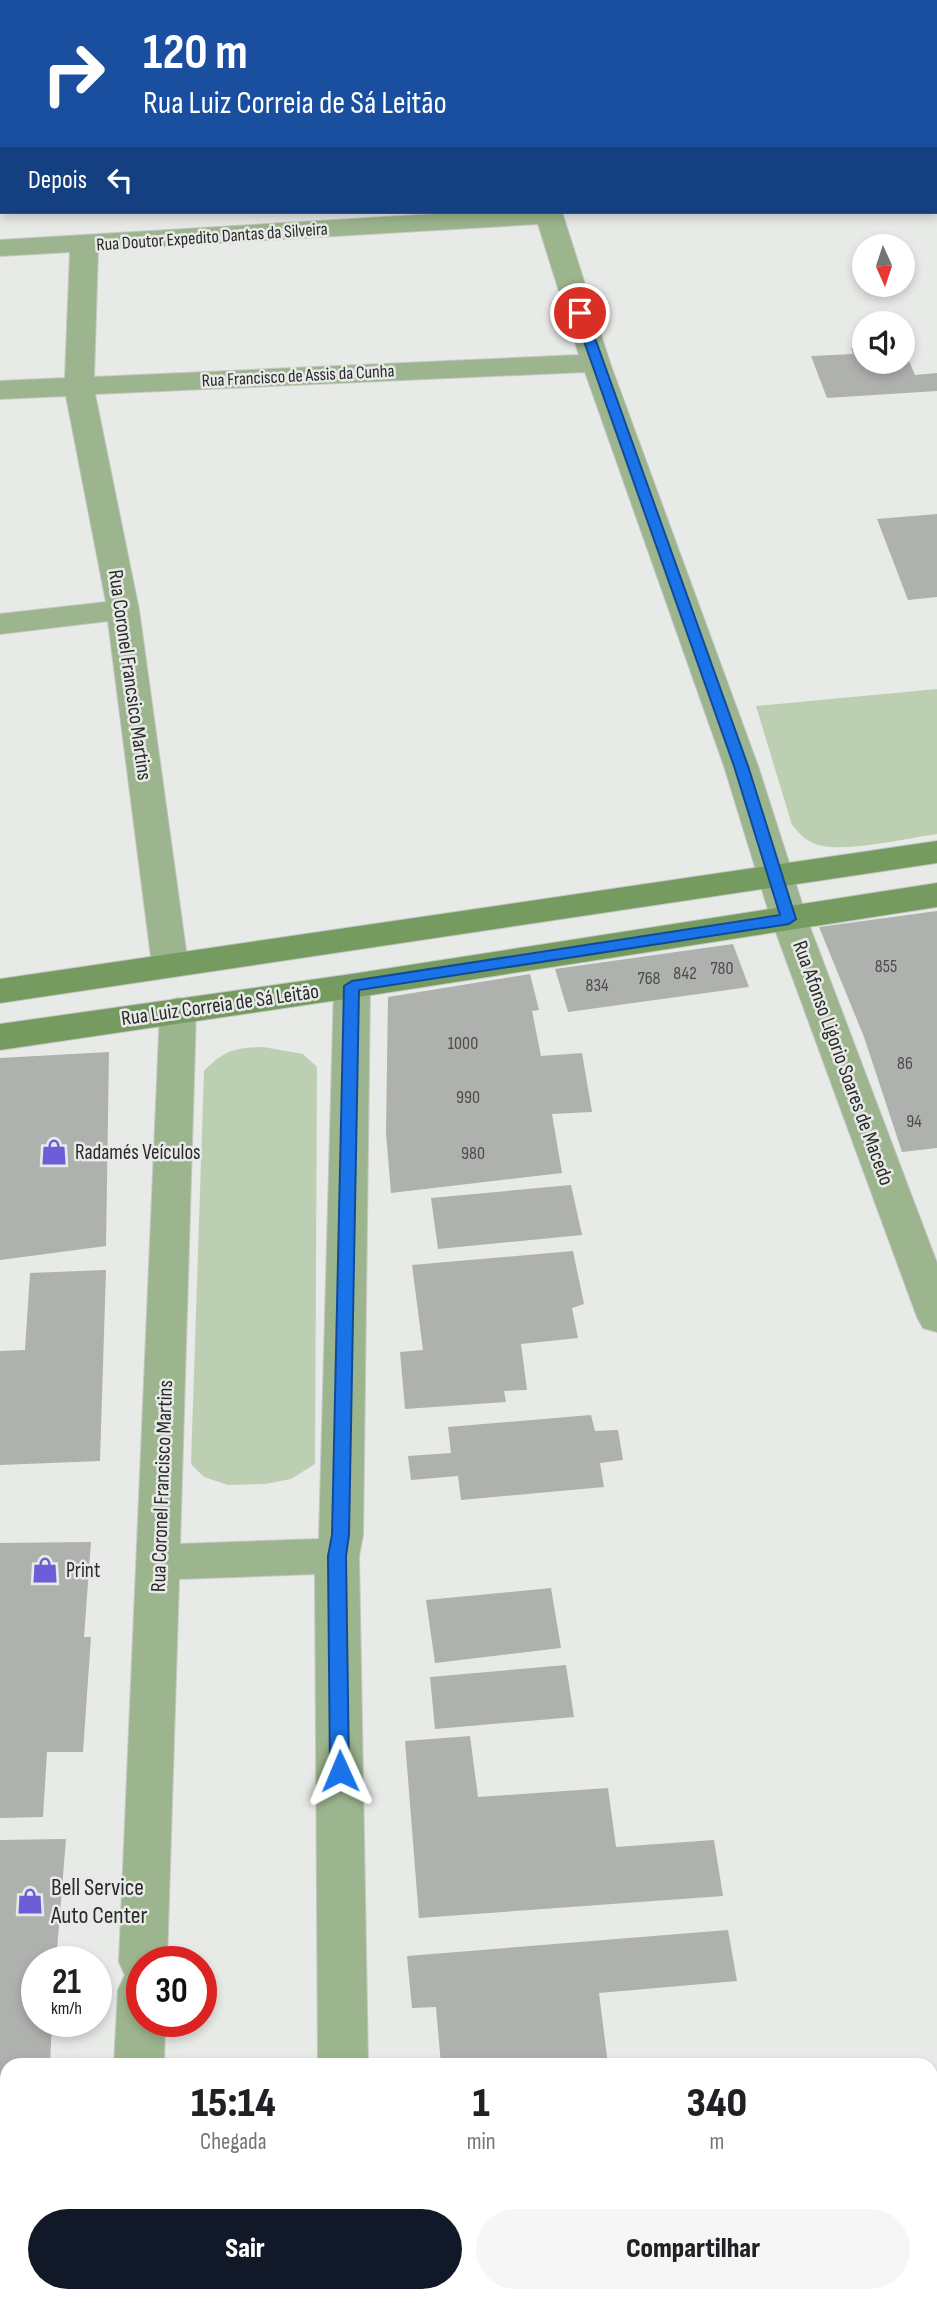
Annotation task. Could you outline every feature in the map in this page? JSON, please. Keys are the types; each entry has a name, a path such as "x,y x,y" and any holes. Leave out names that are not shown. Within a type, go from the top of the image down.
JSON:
{"main road":[{"path":"0,991 937,852"},
{"name":"Rua Luiz Correia de Sá Leitão","path":"0,1037 352,986 937,895"}],"street":[{"name":"Rua Doutor Expedito Dantas da Silveira","path":"0,248 84,245 534,214"},
{"name":"Rua Afonso Ligorio Soares de Macedo","path":"548,214 596,362 741,766 789,919 935,1308"},
{"path":"79,387 84,245"},
{"name":"Rua Francisco de Assis da Cunha","path":"0,390 596,362"},
{"name":"Rua Coronel Francsico Martins","path":"79,387 123,610 170,965"},
{"path":"0,624 123,610"},
{"path":"343,2058 337,1556 341,1535 352,986"},
{"name":"Rua Coronel Francisco Martins","path":"144,1946 178,1011"},
{"path":"159,1562 337,1556"},
{"path":"139,2058 140,2037"}],"green space":[{"path":"937,689 937,834 839,847 813,843 801,835 792,825 756,706"},
{"path":"263,1047 303,1054 317,1067 315,1464 291,1479 265,1484 228,1485 204,1477 191,1464 204,1071 230,1052"}],"building":[{"path":"852,354 852,374 937,373 937,391 827,398 811,356"},
{"path":"937,514 937,597 908,600 877,519"},
{"path":"937,911 937,1148 902,1152 864,1037 819,927"},
{"path":"733,944 749,987 568,1012 555,969"},
{"path":"530,974 539,1010 532,1011 541,1056 582,1053 592,1112 552,1114 562,1173 391,1193 386,1133 388,997"},
{"name":"Radamés Veículos","path":"109,1052 106,1246 0,1260 0,1058"},
{"path":"571,1185 582,1235 438,1249 431,1198"},
{"path":"573,1251 584,1304 572,1308 578,1338 521,1344 527,1390 504,1391 506,1402 405,1409 400,1352 423,1350 412,1265"},
{"path":"106,1270 100,1461 0,1465 0,1351 25,1350 30,1273"},
{"path":"591,1415 595,1431 618,1430 623,1460 600,1463 604,1487 461,1500 458,1476 411,1480 408,1456 451,1453 448,1427"},
{"path":"91,1542 84,1637 91,1637 83,1752 47,1752 43,1817 0,1818 0,1543"},
{"path":"551,1588 561,1648 435,1663 426,1600"},
{"path":"566,1665 574,1717 435,1729 430,1677"},
{"path":"470,1736 478,1797 608,1788 616,1847 714,1840 723,1896 419,1918 405,1741"},
{"name":"Bell Service Auto Center","path":"66,1839 57,1946 21,1946 21,2037 51,2037 50,2058 0,2058 0,1840"},
{"path":"728,1930 737,1981 599,1993 607,2058 440,2058 436,2007 412,2008 407,1956"}],"place":[{"name":"Radamés Veículos","path":"54,1152"},
{"name":"Print","path":"45,1570"},
{"name":"Bell Service Auto Center","path":"30,1901"}],"route":[{"path":"340,1771 337,1556 341,1535 352,986 789,919 741,766 580,313"}]}
